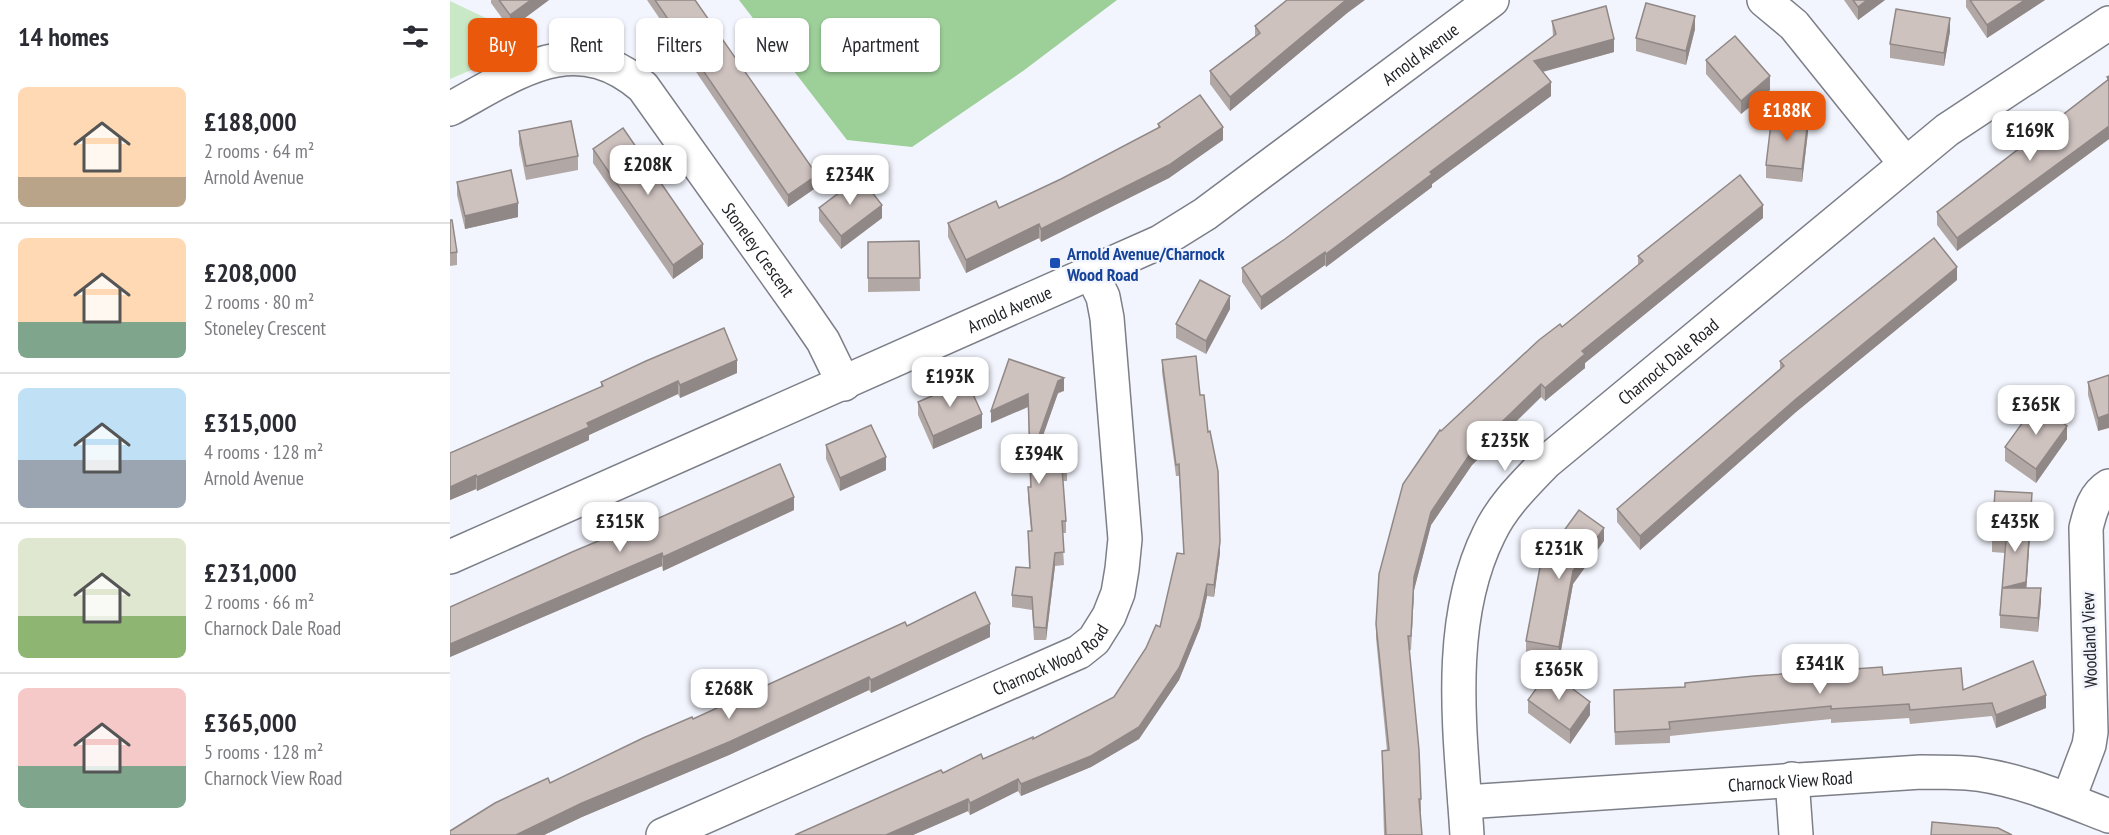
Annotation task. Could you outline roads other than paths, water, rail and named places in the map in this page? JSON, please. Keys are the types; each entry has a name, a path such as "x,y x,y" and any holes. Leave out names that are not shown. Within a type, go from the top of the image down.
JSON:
{"street":[{"name":"Arnold Avenue","path":"450,557 1160,242 1204,214 1492,0"},
{"path":"1764,0 1794,25 1905,163"},
{"name":"Charnock Dale Road","path":"1467,835 1460,682 1462,627 1474,570 1489,533 1512,497 1545,463 1905,163 1997,95 2109,23"},
{"name":"Stoneley Crescent","path":"450,109 517,73 563,58 583,58 623,69 643,87 823,340 844,384"},
{"name":"Charnock Wood Road","path":"663,835 1079,652 1094,640 1118,593 1125,538 1107,318 1103,297 1091,272"},
{"name":"Woodland View","path":"2069,798 2091,732 2086,528 2096,500 2101,491 2109,486"},
{"name":"Charnock View Road","path":"1465,802 1921,772 1975,774 2024,784 2069,798 2109,816"},
{"path":"1792,779 1796,835"}],"place":[{"name":"Arnold Avenue/Charnock Wood Road","path":"1055,263"}]}
